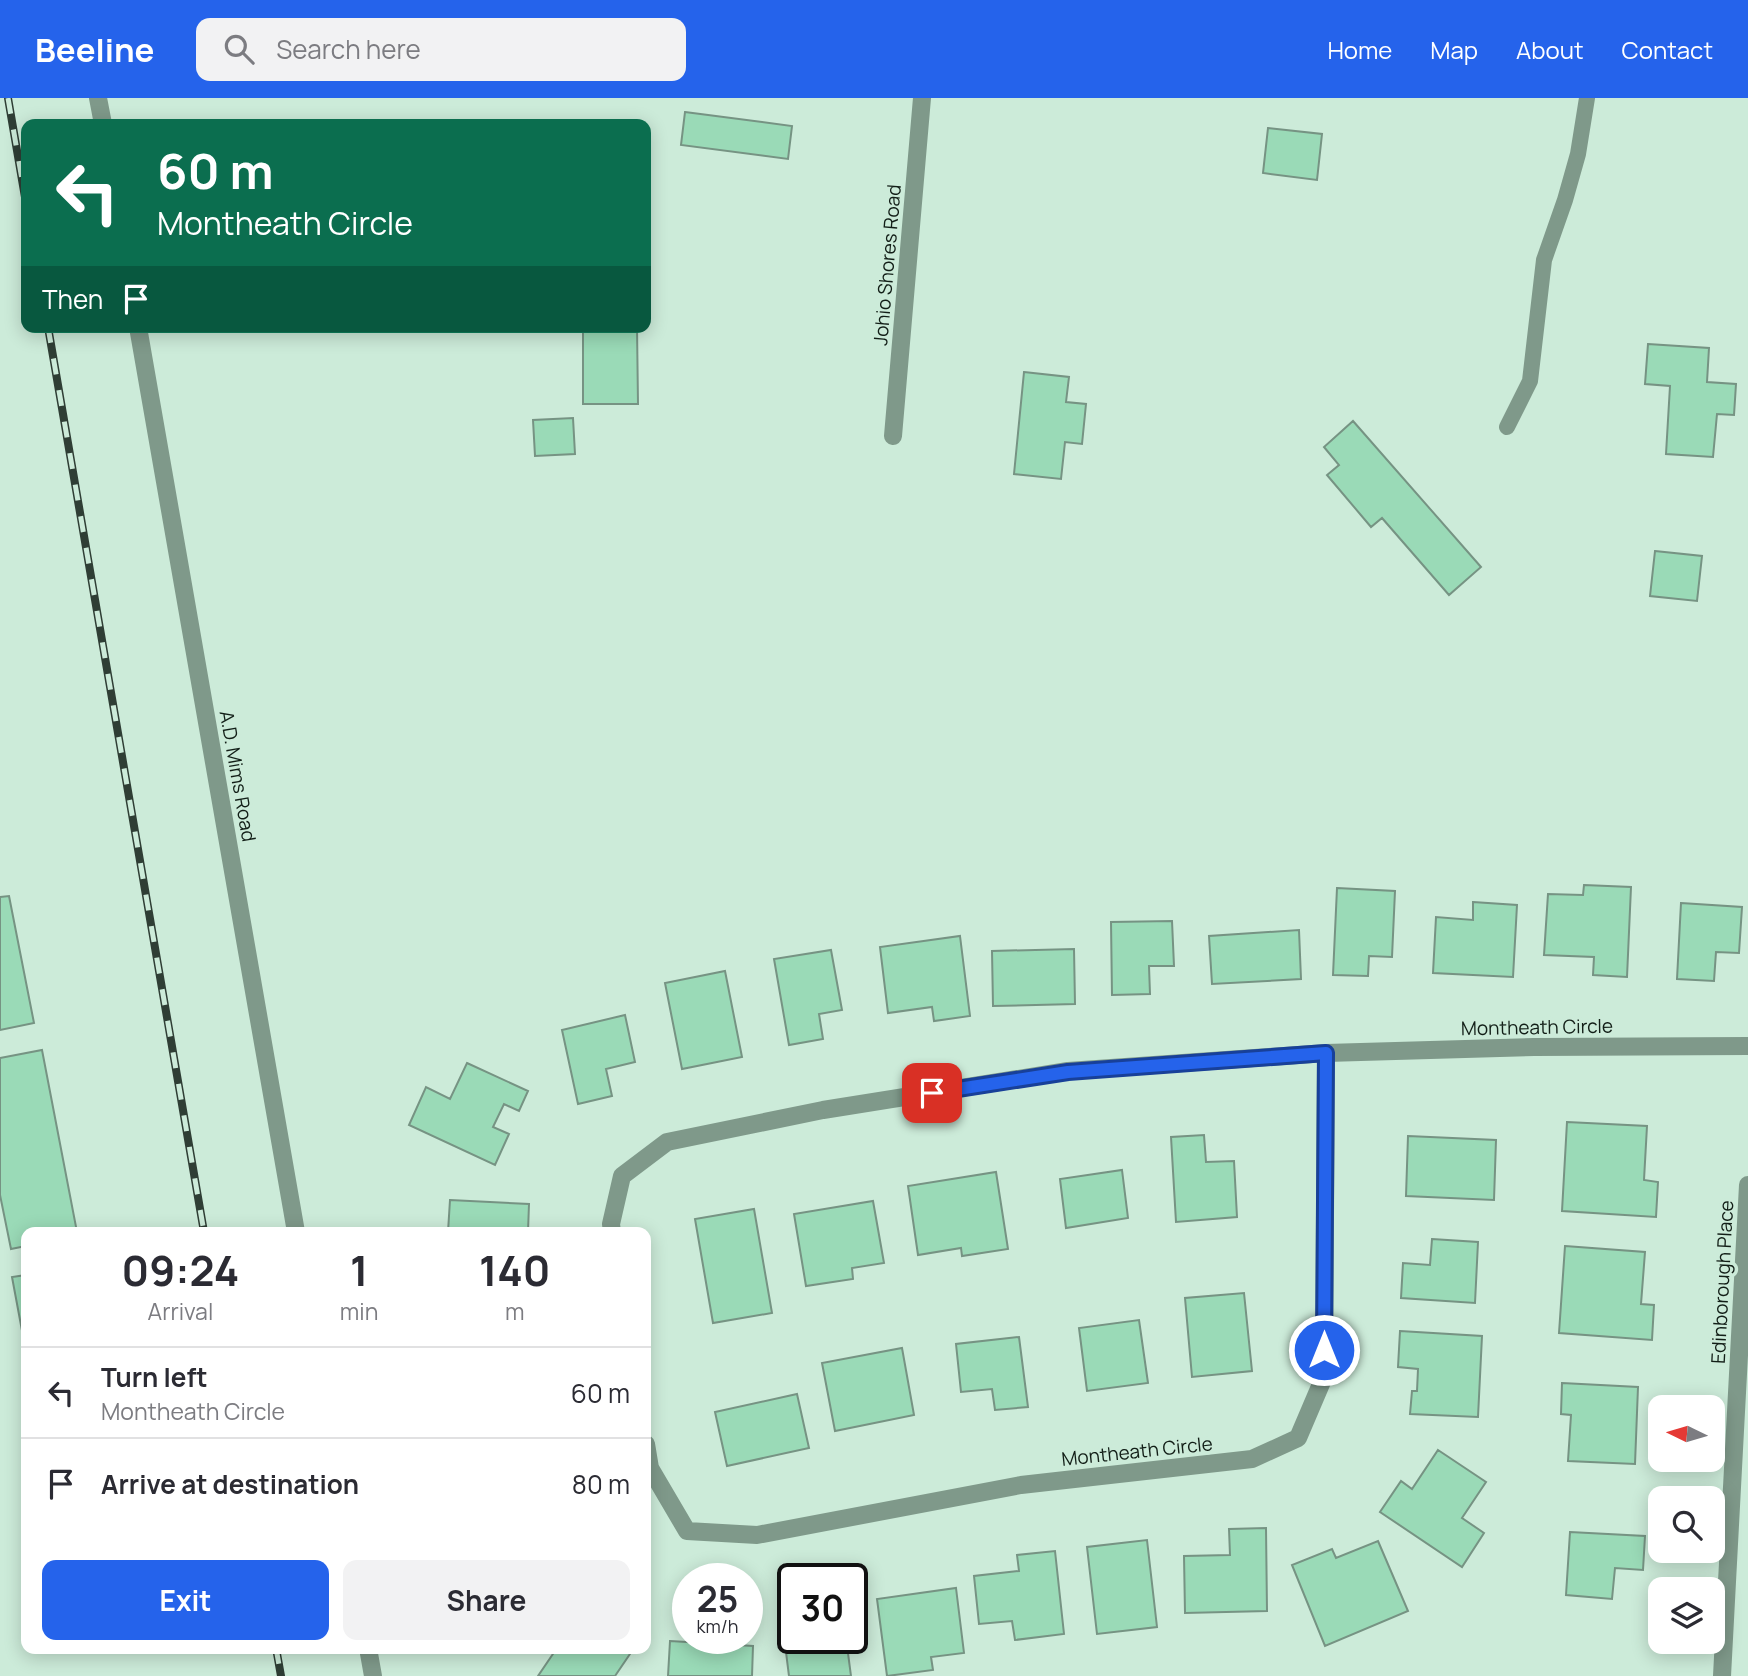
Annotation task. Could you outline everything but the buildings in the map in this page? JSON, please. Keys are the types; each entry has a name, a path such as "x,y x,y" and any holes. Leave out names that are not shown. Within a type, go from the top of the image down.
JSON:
{"street":[{"path":"98,98 102,119"},
{"name":"Johio Shores Road","path":"893,436 922,98"},
{"name":"A.D. Mims Road","path":"139,333 295,1227"},
{"name":"Montheath Circle","path":"611,1227 622,1176 667,1142 823,1110 1068,1072 1326,1053 1534,1047 1748,1046"},
{"name":"Montheath Circle","path":"651,1470 687,1531 757,1535 1021,1485 1252,1459 1298,1438 1324,1377 1326,1053"},
{"name":"Edinborough Place","path":"1722,1676 1748,1185"},
{"path":"369,1654 373,1676"}],"lane":[{"path":"1507,428 1530,381 1544,260 1578,154 1587,98"}],"railway":[{"path":"8,98 21,174"},
{"path":"49,333 203,1227"},
{"path":"277,1654 281,1676"}],"route":[{"path":"932,1093 1068,1072 1326,1053 1324,1350"}]}
